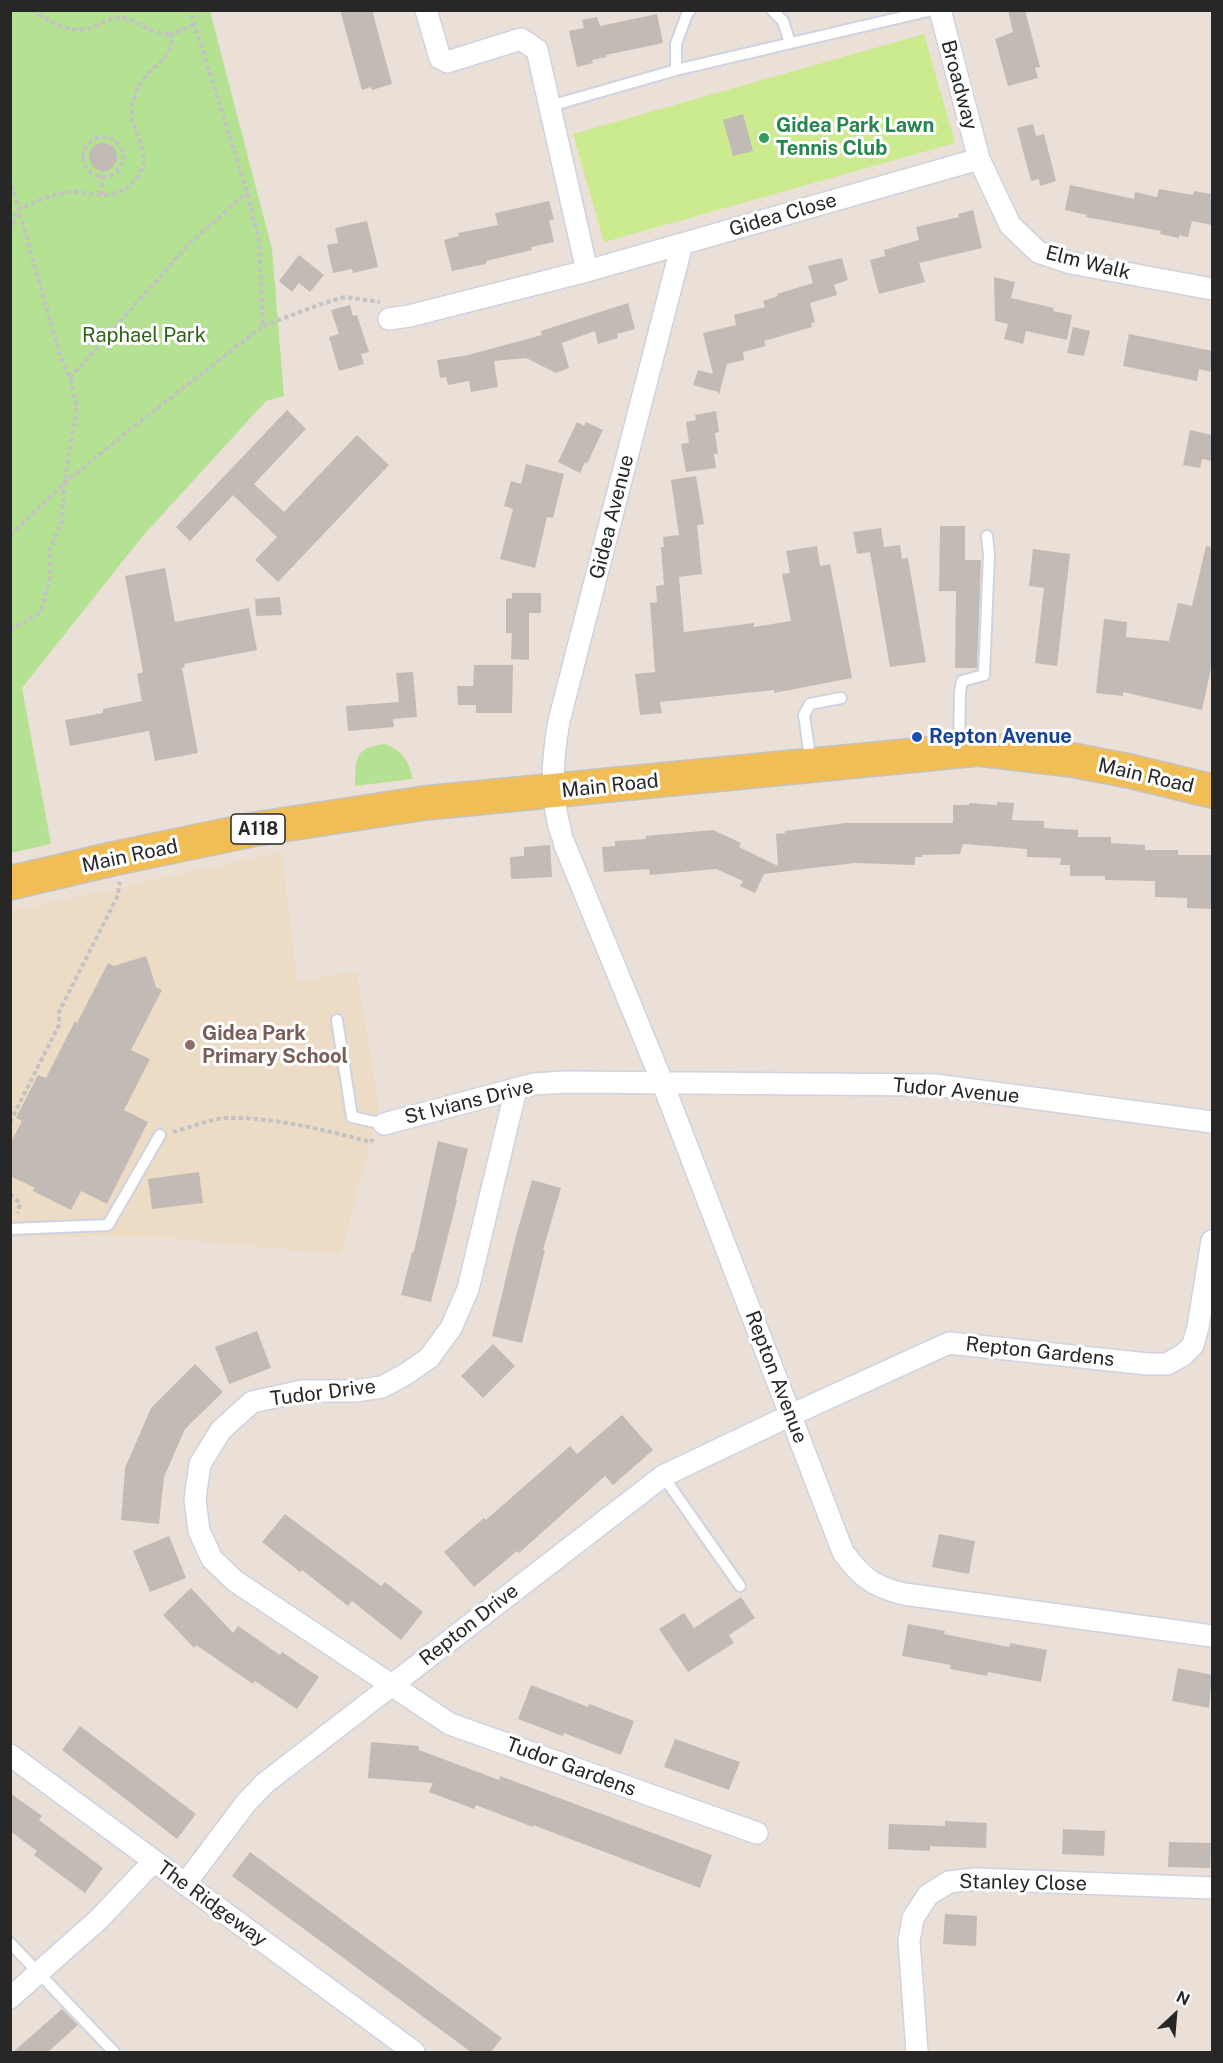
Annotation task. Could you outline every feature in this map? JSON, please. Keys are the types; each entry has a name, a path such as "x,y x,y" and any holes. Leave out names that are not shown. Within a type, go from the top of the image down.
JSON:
{"main road":[{"name":"Main Road","path":"10,883 256,829 425,803 978,749 1072,760 1212,791"}],"street":[{"path":"426,10 440,58 447,62 521,39 537,50 587,271"},
{"name":"Broadway","path":"940,10 978,159"},
{"name":"Gidea Close","path":"389,319 587,271 978,159"},
{"name":"Elm Walk","path":"978,159 1010,225 1038,252 1071,263 1212,289"},
{"name":"Gidea Avenue","path":"553,792 554,753 559,721 682,244"},
{"name":"Repton Avenue","path":"553,792 562,838 663,1084 843,1552 856,1570 872,1583 886,1590 904,1594 1212,1636"},
{"name":"St Ivians Drive","path":"384,1124 534,1084 566,1082 663,1084"},
{"name":"Tudor Avenue","path":"663,1084 935,1085 1212,1122"},
{"name":"Tudor Drive","path":"393,1685 234,1581 212,1559 199,1531 195,1499 200,1464 221,1430 252,1402 302,1391 355,1391 382,1387 429,1358 451,1328 468,1288 516,1089"},
{"name":"Repton Gardens","path":"791,1415 949,1343 1167,1364 1183,1355 1193,1345 1212,1241"},
{"name":"Repton Drive","path":"186,1884 255,1792 393,1685 663,1476 791,1415"},
{"name":"Tudor Gardens","path":"393,1685 450,1724 757,1833"},
{"name":"The Ridgeway","path":"10,1755 414,2052"},
{"path":"10,1998 98,1920 154,1861"},
{"name":"Stanley Close","path":"916,2052 909,1941 913,1918 928,1895 949,1882 975,1879 1212,1888"}],"lane":[{"path":"676,70 676,44 690,10"},
{"path":"771,10 783,21 790,44"},
{"path":"550,106 676,70 933,10"},
{"path":"959,751 962,681 984,675 989,555 987,536"},
{"path":"811,766 804,715 810,704 841,698"},
{"path":"337,1020 352,1117 384,1124"},
{"path":"13,1229 108,1225 160,1136"},
{"path":"663,1476 740,1586"},
{"path":"10,1943 114,2052"}],"path":[{"path":"32,10 72,30 84,31 111,18 122,17 155,33 172,34 194,25"},
{"path":"190,10 247,192 259,241 263,326"},
{"path":"10,231 18,209 56,194 71,192 115,194 126,189 136,179 142,166 144,153 131,119 132,106 143,79 167,55 172,34"},
{"path":"102,137 116,141 123,154 120,168 115,173 103,174 95,174 89,170 84,159 86,146 91,141 102,137"},
{"path":"101,195 103,174"},
{"path":"10,177 60,356 70,378 77,407 64,484 62,522 49,551 50,577 43,606 39,613 10,630"},
{"path":"70,378 189,244 247,192"},
{"path":"10,535 64,484 129,430 263,326 345,297 380,302 389,319"},
{"path":"10,1122 59,1025 59,1012 120,887"},
{"path":"160,1136 224,1118 283,1122 318,1128 371,1142"},
{"path":"10,1194 20,1203 13,1229"}],"shaded area":[{"name":"Gidea Park Primary School","path":"282,852 297,980 357,972 379,1109 343,1250 337,1254 143,1236 11,1237 10,911"}],"green space":[{"name":"Raphael Park","path":"10,11 210,11 272,249 284,396 266,401 142,537 22,688 51,844 11,853"},
{"name":"Gidea Park Lawn Tennis Club","path":"924,34 955,143 604,242 573,134"},
{"path":"385,744 404,757 413,779 355,786 355,768 362,751"}],"building":[{"path":"340,10 372,10 392,84 372,90 371,87 362,90"},
{"path":"1008,10 1025,10 1040,67 1035,68 1038,78 1008,86 995,39 1013,32"},
{"path":"657,14 663,43 606,55 607,57 592,60 593,63 577,67 569,31 584,28 582,20 597,17 600,26"},
{"path":"743,114 753,151 733,156 723,120"},
{"path":"1033,124 1036,136 1044,134 1056,181 1040,186 1039,179 1031,181 1017,128"},
{"path":"103,143 113,147 117,157 113,167 103,171 93,167 89,157 93,147"},
{"path":"1070,185 1134,199 1135,192 1157,197 1159,189 1193,195 1194,191 1212,194 1212,225 1192,221 1188,237 1179,235 1179,238 1160,234 1161,231 1086,217 1087,215 1065,210"},
{"path":"549,201 554,220 549,220 554,242 486,261 486,264 452,271 444,240 459,236 458,233 498,225 495,213"},
{"path":"973,210 982,248 919,263 925,282 879,294 870,260 885,256 884,250 919,240 916,227 959,217 958,214"},
{"path":"367,221 378,267 353,273 352,269 333,273 327,245 338,243 335,228"},
{"path":"299,255 324,275 310,292 299,283 292,292 279,281"},
{"path":"842,258 848,280 834,285 837,295 810,303 815,322 811,323 812,327 764,341 766,346 743,352 744,360 727,364 719,395 718,392 693,385 698,370 713,374 703,333 736,325 734,315 765,307 763,301 778,296 777,294 813,283 808,266"},
{"path":"994,277 1015,282 1011,298 1054,308 1053,311 1072,315 1067,340 1026,331 1023,344 1004,339 1008,324 995,321"},
{"path":"628,303 635,329 617,334 618,338 598,344 595,331 562,343 569,368 556,373 526,358 494,361 498,387 471,392 469,381 448,385 446,377 440,378 437,360 468,355 542,335 541,331"},
{"path":"350,305 353,316 357,315 369,352 361,354 364,364 339,371 329,337 339,334 331,310"},
{"path":"1073,327 1090,331 1084,356 1067,353"},
{"path":"1129,334 1212,351 1212,372 1199,369 1197,381 1123,366"},
{"path":"287,410 306,429 254,484 284,512 357,435 389,465 278,582 255,560 277,537 233,495 190,541 176,527"},
{"path":"716,411 719,432 715,433 718,454 714,454 716,468 686,472 681,444 689,443 686,422 696,420 695,415"},
{"path":"577,422 584,426 586,422 603,430 587,464 585,462 580,473 558,462"},
{"path":"1190,430 1212,435 1212,461 1202,459 1200,468 1183,465"},
{"path":"526,464 564,474 553,518 547,517 535,568 500,559 513,509 504,506 511,481 521,484"},
{"path":"696,476 704,524 697,525 702,574 679,577 684,632 754,623 754,627 791,621 782,574 790,573 786,551 817,546 820,566 830,564 852,678 774,693 774,690 660,702 662,713 640,715 635,674 655,672 650,603 657,602 656,586 664,585 661,547 664,547 663,537 679,535 671,480"},
{"path":"940,526 965,526 965,560 981,560 977,668 955,668 956,591 939,591"},
{"path":"881,528 884,547 900,545 902,559 908,558 926,662 890,667 870,552 857,554 853,532"},
{"path":"1206,546 1212,547 1212,664 1202,710 1123,692 1123,696 1096,693 1104,619 1127,622 1126,637 1169,641 1178,603 1192,606"},
{"path":"1033,549 1070,554 1057,666 1035,663 1044,588 1029,586"},
{"path":"165,568 175,622 249,608 257,650 184,664 185,667 182,668 198,753 155,761 149,731 70,746 65,720 103,713 103,709 142,701 137,674 143,672 125,576"},
{"path":"512,593 541,593 541,613 529,613 529,660 511,659 512,633 506,633 506,599 512,598"},
{"path":"280,597 282,615 256,616 255,599"},
{"path":"474,665 513,665 512,713 476,713 476,705 458,705 457,686 473,686"},
{"path":"413,672 417,717 393,719 394,727 348,731 346,706 399,702 396,673"},
{"path":"997,802 1014,803 1012,820 1044,821 1044,828 1078,830 1078,837 1111,837 1111,843 1145,845 1145,850 1178,850 1178,855 1212,855 1212,909 1187,908 1187,898 1155,897 1155,881 1105,880 1105,876 1070,876 1070,865 1060,865 1061,858 1027,857 1027,849 963,844 960,854 922,855 922,857 915,857 915,865 854,863 764,874 755,893 740,886 743,881 716,869 650,875 649,869 604,872 602,847 615,846 615,841 713,830 741,843 739,847 778,866 776,834 785,833 785,831 845,823 953,823 953,805 969,805 969,803 997,805"},
{"path":"550,845 552,877 511,879 510,857 524,856 524,847"},
{"path":"146,956 156,987 162,990 131,1050 150,1059 124,1110 148,1122 107,1204 81,1191 71,1210 33,1191 35,1188 10,1176 10,1144 22,1121 16,1118 38,1075 46,1078 108,963 114,966"},
{"path":"438,1141 468,1149 431,1302 401,1295 412,1252 414,1252"},
{"path":"199,1172 203,1203 152,1209 148,1179"},
{"path":"532,1180 561,1188 543,1250 545,1250 522,1343 492,1336"},
{"path":"257,1331 271,1368 229,1384 215,1347"},
{"path":"493,1344 515,1366 483,1398 461,1376"},
{"path":"195,1364 223,1392 185,1429 164,1477 159,1524 121,1520 125,1468 151,1408"},
{"path":"622,1415 653,1450 613,1485 605,1476 519,1553 517,1551 474,1587 444,1552 484,1518 486,1520 570,1446 577,1454"},
{"path":"285,1514 381,1586 385,1582 423,1612 401,1640 352,1601 348,1606 262,1542"},
{"path":"939,1534 975,1541 969,1574 932,1567"},
{"path":"169,1536 186,1578 150,1592 133,1551"},
{"path":"191,1588 233,1633 238,1626 280,1655 282,1652 319,1677 297,1709 255,1681 253,1684 196,1645 194,1648 163,1615"},
{"path":"741,1597 755,1618 729,1635 734,1643 688,1672 659,1629 684,1613 694,1628"},
{"path":"908,1624 1009,1647 1010,1643 1047,1650 1041,1682 988,1672 987,1676 950,1669 951,1665 902,1656"},
{"path":"1178,1668 1212,1675 1209,1708 1172,1701"},
{"path":"531,1685 588,1707 589,1704 634,1721 621,1755 564,1733 563,1736 518,1719"},
{"path":"80,1726 196,1814 177,1839 62,1750"},
{"path":"675,1739 740,1762 729,1790 664,1767"},
{"path":"371,1742 419,1746 419,1750 499,1780 500,1776 712,1855 700,1888 533,1825 533,1827 476,1805 474,1809 429,1792 433,1783 368,1778"},
{"path":"10,1793 42,1816 39,1820 103,1868 85,1893 34,1855 37,1851 10,1831"},
{"path":"945,1821 987,1823 986,1848 930,1846 930,1851 888,1849 889,1824 945,1826"},
{"path":"1063,1829 1105,1831 1104,1856 1062,1854"},
{"path":"1169,1842 1211,1843 1210,1868 1168,1867"},
{"path":"250,1852 502,2038 491,2052 471,2052 232,1876"},
{"path":"945,1914 977,1916 976,1946 943,1944"},
{"path":"62,2009 78,2025 48,2052 13,2052"}],"place":[{"name":"Gidea Park Lawn Tennis Club","path":"764,138"},
{"name":"Repton Avenue","path":"917,737"},
{"name":"Gidea Park Primary School","path":"190,1045"}]}
